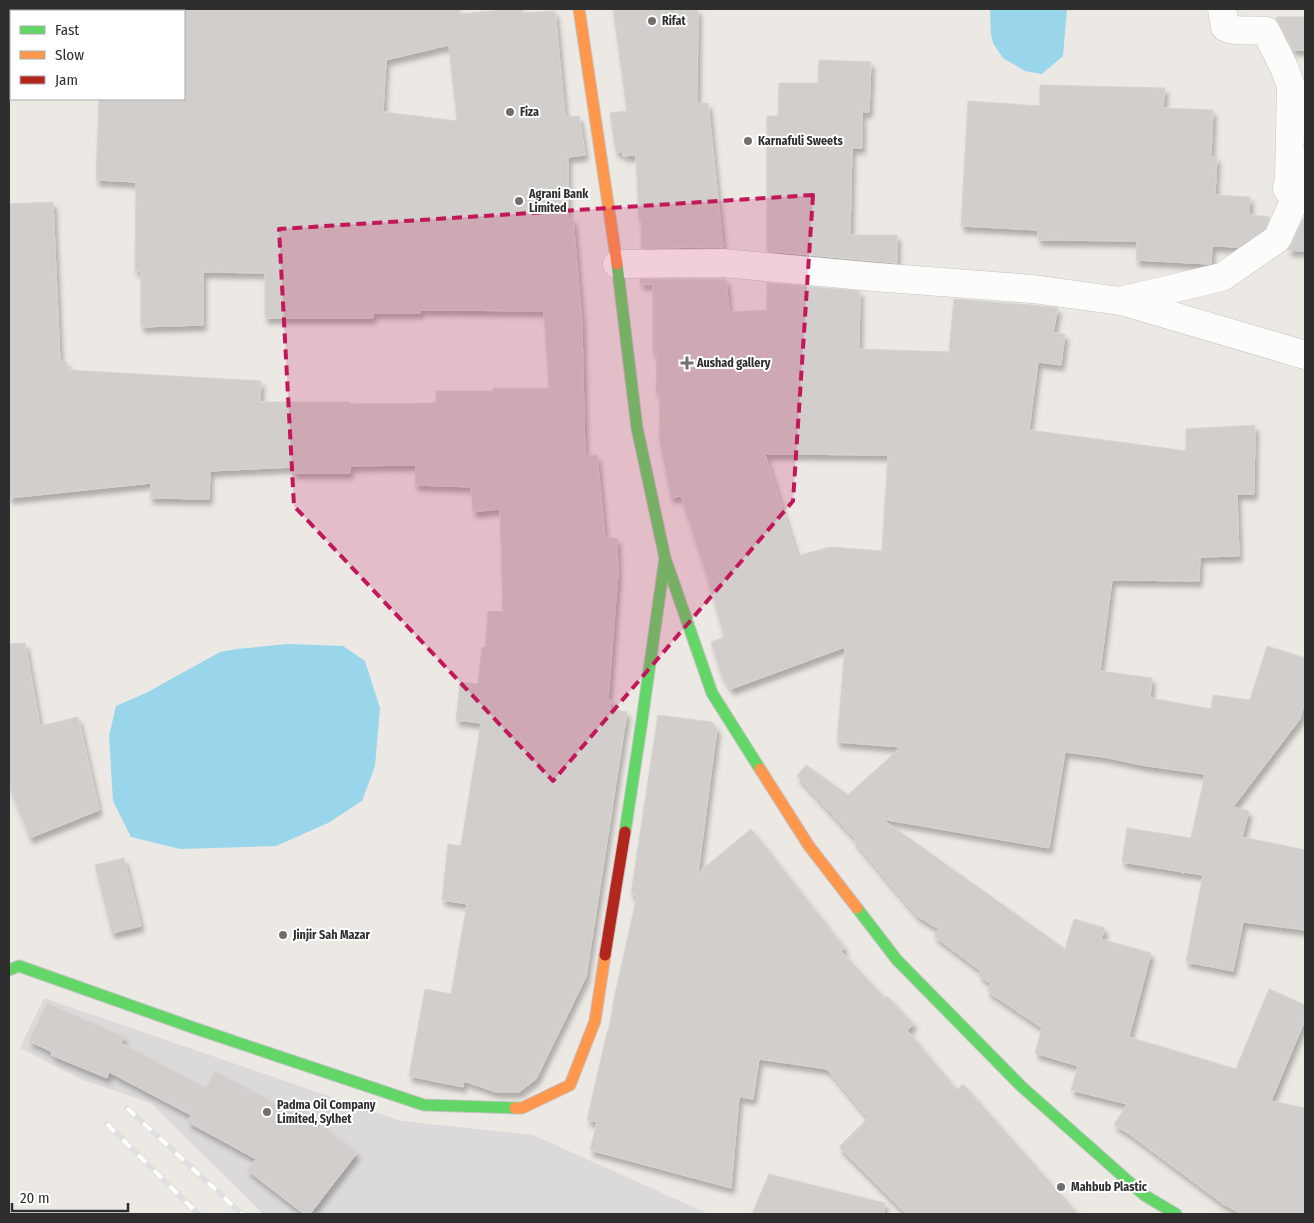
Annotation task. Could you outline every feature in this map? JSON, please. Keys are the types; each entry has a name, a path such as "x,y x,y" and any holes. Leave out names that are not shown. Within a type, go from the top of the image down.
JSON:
{"main road":[{"path":"579,9 617,264 637,428 665,558 712,694 809,846 897,960 1022,1087 1144,1195 1176,1214"},
{"path":"9,970 19,966 200,1030 424,1104 522,1108 570,1085 594,1021 641,727 665,558"}],"street":[{"path":"1222,9 1226,26 1231,30 1257,29 1266,31 1291,86 1289,177 1277,239"},
{"path":"1120,301 1222,277 1277,239 1302,184 1305,162"},
{"path":"617,264 723,263 1033,289 1120,301 1305,355"}],"highlighted area":[{"path":"813,195 793,501 553,781 294,506 279,229"}],"shaded area":[{"name":"Padma Oil Company Limited, Sylhet","path":"44,998 401,1121 533,1135 709,1214 263,1214 151,1103 83,1080 20,1048"}],"water":[{"path":"990,9 1067,9 1063,56 1042,74 1025,71 1003,58 993,43"},
{"path":"288,644 343,646 365,661 380,708 375,766 362,801 328,823 276,846 180,849 131,837 113,801 109,736 116,706 146,693 220,652"}],"building":[{"path":"184,9 459,9 460,14 512,9 522,9 523,13 555,11 565,117 579,116 585,155 568,157 568,219 573,218 582,324 585,456 597,455 605,538 617,538 618,574 608,700 611,700 610,709 627,712 586,977 536,1079 519,1092 496,1092 464,1081 463,1087 409,1076 425,989 451,994 467,904 442,900 448,844 461,846 481,723 456,720 460,682 478,684 482,647 485,647 488,611 503,612 500,509 473,512 471,487 415,485 416,465 350,466 350,473 293,473 293,467 210,471 209,499 150,498 151,483 9,498 9,204 53,202 60,362 67,362 67,370 261,381 260,402 436,403 436,391 493,391 493,388 549,388 544,311 421,310 420,313 373,313 373,318 265,318 265,273 203,272 203,325 141,327 141,271 135,271 136,182 96,180 99,100 185,100","holes":["449,45 457,121 383,112 386,60"]},
{"path":"613,9 698,9 697,104 708,103 723,247 641,248 641,220 639,220 636,155 623,156 623,152 616,152 610,113 627,111"},
{"path":"1276,17 1305,17 1305,50 1293,50"},
{"path":"819,60 871,62 869,112 862,112 862,148 852,148 850,235 897,235 897,263 767,251 767,116 778,116 779,83 818,83"},
{"path":"1040,85 1165,88 1163,108 1213,110 1211,157 1217,157 1215,195 1250,197 1249,215 1270,217 1265,229 1238,247 1212,246 1210,264 1136,260 1137,241 1038,240 1038,230 961,226 968,101 1040,106"},
{"path":"1303,219 1305,220 1305,251 1287,250 1291,245"},
{"path":"640,279 726,279 729,312 767,310 767,283 860,291 859,349 949,352 954,299 1058,308 1053,333 1065,334 1061,365 1038,362 1029,430 1186,451 1186,429 1255,425 1254,494 1237,494 1239,556 1200,557 1199,581 1112,580 1100,671 1152,678 1150,698 1211,709 1213,695 1250,700 1267,646 1305,658 1305,701 1300,719 1233,807 1249,811 1242,837 1305,850 1305,930 1243,922 1233,971 1186,962 1203,875 1184,872 1183,874 1183,872 1122,862 1127,828 1191,838 1205,774 1065,752 1049,848 882,819 1065,949 1074,919 1105,928 1101,939 1151,953 1129,1037 1236,1069 1269,989 1305,1005 1305,1020 1271,1101 1305,1108 1305,1214 1242,1214 1223,1204 1128,1133 1114,1125 1127,1104 1071,1090 1078,1066 1035,1053 1042,1028 987,991 991,984 979,975 981,971 934,936 939,929 917,916 854,841 856,840 797,776 806,765 848,795 901,747 837,742 845,647 731,689 722,675 711,642 724,637 711,589 681,496 671,498 659,437 660,393 656,393 657,352 653,352 653,284 640,284","holes":["765,454 888,455 882,551 830,547 797,556"]},
{"path":"25,643 40,726 78,717 99,810 30,838 9,785 9,644"},
{"path":"658,715 712,722 717,729 698,873 751,829 845,948 841,951 885,998 887,996 914,1024 907,1030 957,1090 963,1084 1078,1214 906,1214 839,1147 868,1118 827,1069 759,1059 753,1099 739,1097 731,1188 590,1150 597,1122 587,1120 610,1024 637,896 631,894"},
{"path":"124,858 141,926 112,933 95,865"},
{"path":"47,1003 124,1037 121,1043 206,1088 215,1071 291,1112 296,1106 357,1153 310,1214 304,1214 247,1170 256,1159 188,1122 191,1115 109,1072 107,1078 51,1055 52,1052 29,1041"},
{"path":"769,1174 885,1203 884,1214 752,1214"}],"railway":[{"path":"127,1108 242,1214"},
{"path":"107,1124 198,1214"}],"traffic: fast":[{"path":"617,264 637,428 665,558 712,693 760,769"},
{"path":"625,832 665,558"},
{"path":"857,908 897,960 1022,1087 1144,1195 1176,1214"},
{"path":"9,970 19,966 200,1030 424,1105 515,1108"}],"traffic: slow":[{"path":"579,9 617,264"},
{"path":"760,769 809,846 857,908"},
{"path":"515,1108 522,1108 570,1085 595,1021 605,955"}],"traffic: jam":[{"path":"605,955 625,832"}],"place":[{"name":"Rifat","path":"652,21"},
{"name":"Fiza","path":"510,112"},
{"name":"Karnafuli Sweets","path":"748,141"},
{"name":"Agrani Bank Limited","path":"519,201"},
{"name":"Aushad gallery","path":"687,363"},
{"name":"Jinjir Sah Mazar","path":"283,935"},
{"name":"Padma Oil Company Limited, Sylhet","path":"267,1112"},
{"name":"Mahbub Plastic","path":"1061,1187"}]}
